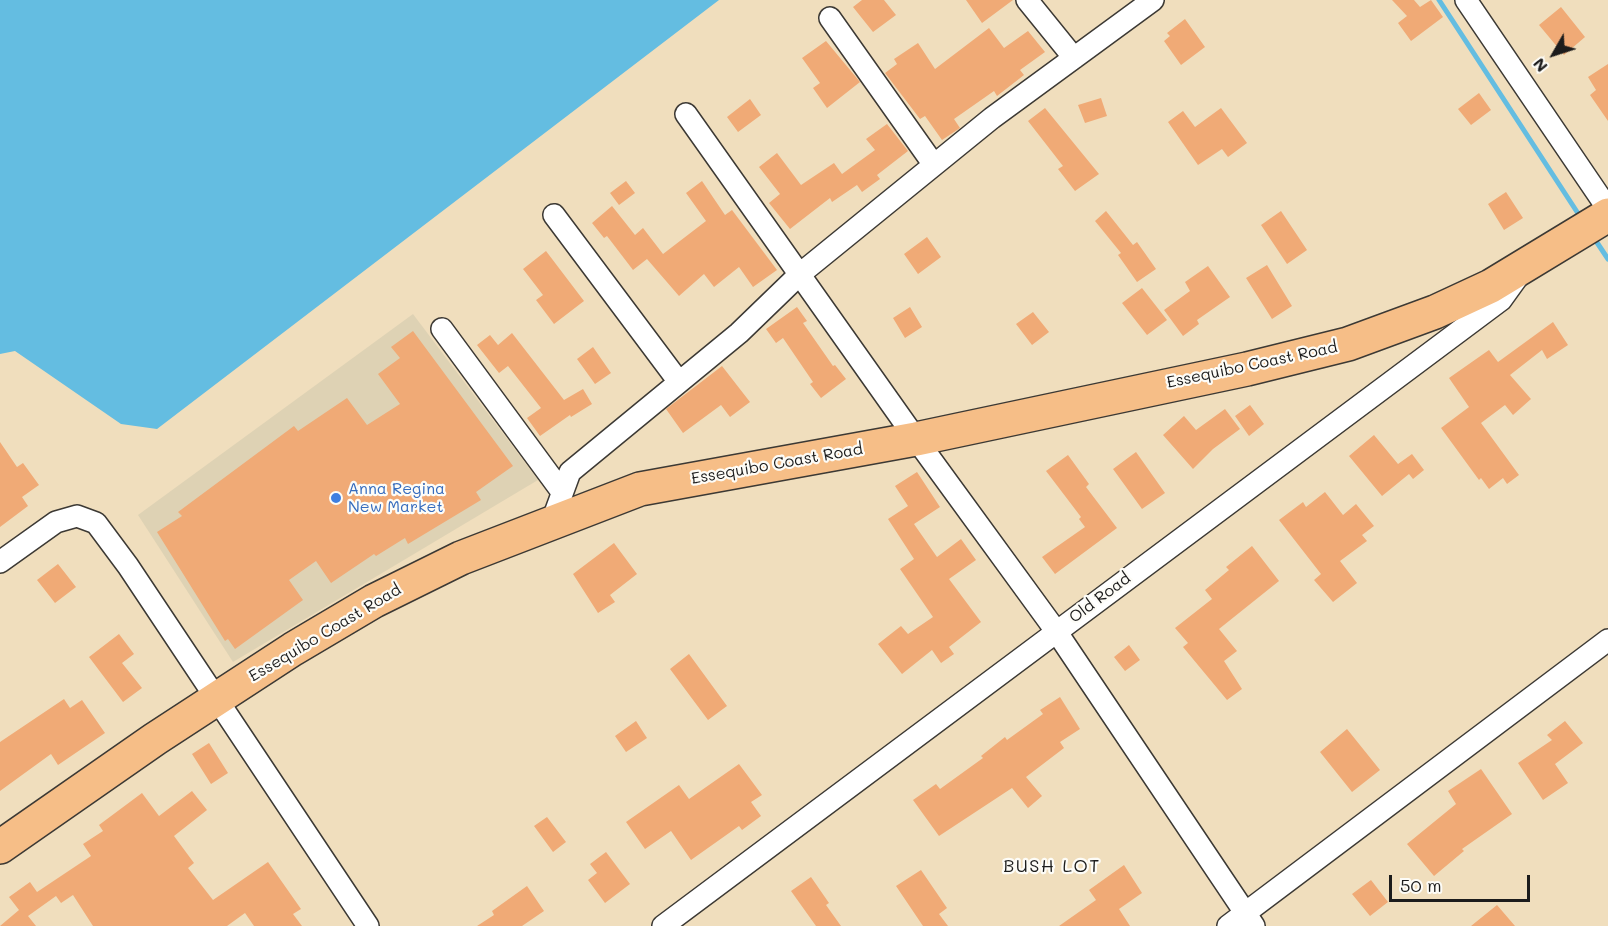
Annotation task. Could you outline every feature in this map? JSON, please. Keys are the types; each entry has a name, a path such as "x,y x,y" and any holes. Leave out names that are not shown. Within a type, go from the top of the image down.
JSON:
{"main road":[{"name":"Essequibo Coast Road","path":"0,847 215,700 374,601 461,558 640,489 916,439 1247,369 1348,345 1435,312 1491,286 1608,215"}],"street":[{"path":"1027,0 1074,58"},
{"path":"551,524 570,472 739,333 800,274 934,165 1153,0"},
{"path":"1466,0 1608,209"},
{"path":"830,18 934,165"},
{"path":"686,114 916,439 1056,631 1242,922 1608,640"},
{"path":"554,215 679,382"},
{"name":"Old Road","path":"663,926 1501,300 1529,263"},
{"path":"442,329 562,492"},
{"path":"0,562 56,522 77,516 92,520 128,566 362,924"}],"shaded area":[{"name":"Anna Regina New Market","path":"413,314 538,480 233,662 138,515"}],"water":[{"path":"0,0 719,0 157,429 121,424 15,351 0,354"}],"building":[{"path":"862,0 884,0 896,15 873,32 853,7"},
{"path":"966,0 1013,0 982,23"},
{"path":"1392,0 1414,0 1420,7 1431,0 1443,17 1411,41 1398,23 1407,16"},
{"path":"1561,7 1585,37 1564,55 1539,25"},
{"path":"1185,19 1205,47 1181,65 1164,41 1170,36 1167,33"},
{"path":"989,28 1004,48 1028,31 1045,52 1020,70 1024,75 997,96 994,91 954,119 960,128 942,140 925,116 920,119 885,73 897,64 894,59 918,43 935,69"},
{"path":"826,41 860,82 827,108 813,88 820,83 802,58"},
{"path":"1608,64 1608,121 1590,95 1596,90 1588,77"},
{"path":"1479,93 1491,110 1471,125 1458,109"},
{"path":"1101,98 1107,116 1085,123 1078,105"},
{"path":"750,99 761,115 738,132 727,117"},
{"path":"1045,108 1099,174 1075,191 1058,169 1063,166 1028,121"},
{"path":"1221,108 1247,143 1228,157 1222,149 1198,165 1168,122 1183,111 1195,127"},
{"path":"887,124 908,151 877,175 880,179 862,192 857,185 832,202 830,198 790,229 769,203 780,194 759,167 777,153 801,185 834,163 842,174 875,150 866,139"},
{"path":"626,181 635,193 619,205 610,193"},
{"path":"702,181 725,215 732,210 777,270 753,287 739,267 714,287 704,274 679,296 647,259 633,270 607,236 604,238 592,223 612,206 635,235 643,228 663,254 706,221 686,193"},
{"path":"1506,192 1523,218 1504,230 1488,204"},
{"path":"1106,211 1133,245 1137,242 1156,269 1137,282 1118,255 1121,253 1095,221"},
{"path":"1281,211 1307,250 1287,264 1261,225"},
{"path":"927,237 941,257 918,274 904,254"},
{"path":"546,251 584,301 554,324 536,300 543,295 523,269"},
{"path":"1267,265 1292,306 1272,319 1246,278"},
{"path":"1208,266 1230,297 1197,320 1199,324 1183,336 1164,310 1190,291 1185,282"},
{"path":"1142,288 1167,320 1147,335 1122,303"},
{"path":"797,307 807,321 803,323 833,366 835,365 846,379 821,398 810,384 813,382 783,338 776,343 766,329"},
{"path":"910,307 922,327 905,338 893,318"},
{"path":"1033,312 1049,332 1032,345 1016,324"},
{"path":"1553,322 1568,345 1547,359 1542,350 1510,375 1531,399 1513,415 1505,405 1481,423 1519,475 1507,484 1503,478 1489,489 1481,478 1479,480 1441,428 1469,407 1449,378 1489,350 1498,362"},
{"name":"Anna Regina New Market","path":"413,331 513,466 476,492 481,500 408,544 405,538 376,556 374,554 331,583 316,561 289,580 303,600 235,649 228,639 225,641 157,532 182,516 178,512 294,426 298,431 347,398 367,425 400,404 378,374 400,358 391,347"},
{"path":"512,333 564,400 583,389 592,404 571,417 570,415 540,436 527,418 541,408 508,366 499,373 477,345 490,335 498,345"},
{"path":"593,347 611,373 595,384 577,359"},
{"path":"722,366 750,402 730,417 721,405 683,433 666,409"},
{"path":"1250,405 1264,424 1249,436 1235,416"},
{"path":"1225,409 1240,429 1213,449 1193,469 1163,435 1184,416 1196,430"},
{"path":"1374,435 1398,464 1412,454 1424,470 1413,479 1409,474 1382,496 1349,456"},
{"path":"0,442 17,467 23,463 39,485 22,497 28,506 0,527"},
{"path":"1136,452 1165,493 1142,509 1113,469"},
{"path":"1068,455 1089,484 1086,487 1117,528 1055,574 1042,557 1085,527 1079,519 1081,517 1046,471"},
{"path":"917,472 940,507 914,524 937,557 961,539 976,560 949,579 981,622 949,647 954,654 941,663 932,650 902,674 878,644 901,626 908,634 933,617 900,569 914,559 888,519 908,506 895,486"},
{"path":"1325,492 1343,515 1356,504 1374,526 1362,535 1367,541 1340,561 1357,583 1333,602 1314,580 1321,574 1279,520 1303,502 1306,507"},
{"path":"614,543 637,574 610,595 615,602 598,613 573,574"},
{"path":"1252,546 1279,581 1219,629 1237,651 1224,661 1242,689 1227,700 1183,647 1188,643 1175,628 1212,599 1205,590 1229,570 1226,567"},
{"path":"58,564 76,587 55,603 37,580"},
{"path":"119,634 134,654 122,663 142,688 123,702 89,657"},
{"path":"1129,645 1140,660 1125,671 1114,657"},
{"path":"689,654 727,706 708,720 670,669"},
{"path":"1060,697 1080,729 1060,742 1064,748 1026,777 1042,796 1028,808 1012,788 939,836 913,800 936,784 940,789 983,758 981,756 1005,737 1007,740 1043,714 1040,710"},
{"path":"64,699 70,708 82,700 105,733 58,765 51,754 0,791 0,742"},
{"path":"636,721 647,738 626,752 615,736"},
{"path":"1565,721 1583,743 1555,764 1568,783 1543,800 1518,763 1552,740 1547,735"},
{"path":"1347,729 1380,770 1352,792 1320,752"},
{"path":"209,743 228,773 211,784 192,754"},
{"path":"739,764 762,795 751,802 761,816 742,830 739,826 691,860 671,831 645,849 626,822 679,785 689,799"},
{"path":"1481,769 1512,814 1462,849 1464,851 1434,876 1407,844 1456,804 1448,791"},
{"path":"192,791 207,810 174,836 194,863 188,868 213,900 268,862 301,909 293,914 302,926 254,926 245,913 227,926 93,926 73,895 61,903 56,896 28,916 36,926 0,926 19,910 9,897 30,882 37,892 91,856 83,844 103,831 99,825 142,793 159,816"},
{"path":"547,817 566,842 553,852 534,826"},
{"path":"606,852 630,884 605,903 588,880 597,873 590,864"},
{"path":"1124,865 1142,893 1119,909 1130,926 1059,926 1096,900 1089,890"},
{"path":"921,870 947,908 939,914 948,926 923,926 896,886"},
{"path":"811,877 829,903 826,905 841,926 816,926 791,891"},
{"path":"1371,880 1388,902 1370,916 1352,894"},
{"path":"527,886 544,911 522,926 477,926 494,915 492,911"},
{"path":"1497,905 1515,926 1471,926"}],"waterway":[{"path":"1439,0 1581,218"},
{"path":"1592,235 1608,259"}],"place":[{"name":"Anna Regina New Market","path":"336,498"}],"district":[{"name":"BUSH LOT","path":"1052,866"}]}
